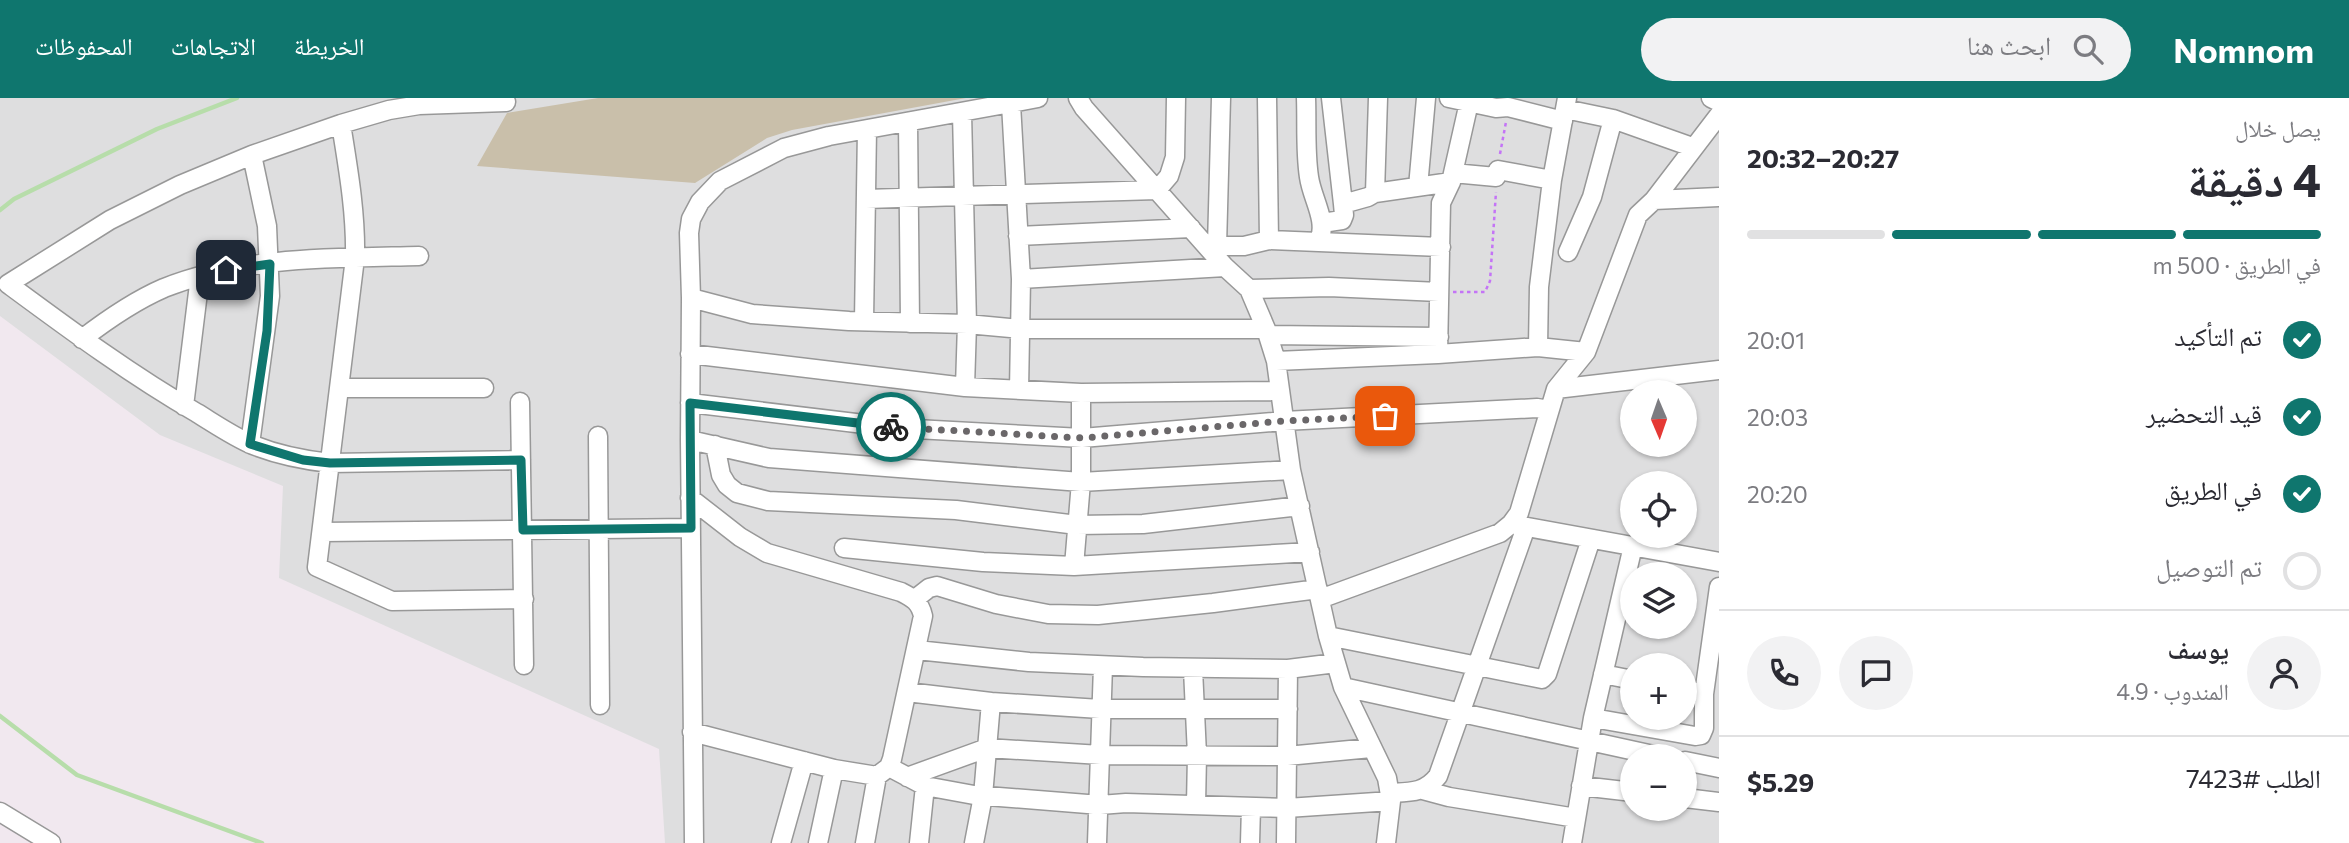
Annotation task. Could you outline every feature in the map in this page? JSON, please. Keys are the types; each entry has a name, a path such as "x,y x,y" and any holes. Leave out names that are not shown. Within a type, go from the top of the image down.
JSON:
{"street":[{"path":"694,843 690,498 691,298 688,233 691,219 700,202 720,181 784,148 867,129 1038,98"},
{"path":"1078,98 1084,108 1248,289 1267,332 1276,361 1291,470 1328,636 1343,687 1387,778 1390,797 1386,843"},
{"path":"866,199 1157,190 1169,176 1175,157 1176,98"},
{"path":"1219,256 1221,98"},
{"path":"1266,98 1269,240"},
{"path":"1306,98 1309,177 1322,223 1319,242"},
{"path":"1322,223 1342,219 1344,215 1331,98"},
{"path":"1375,192 1378,98"},
{"path":"1418,187 1426,98"},
{"path":"1450,98 1470,100 1496,108 1509,103 1565,109 1613,119 1692,147"},
{"path":"1711,98 1719,102"},
{"path":"1438,346 1441,203 1452,178 1470,100"},
{"path":"506,102 419,105 389,110 252,155 180,185 110,220 8,284 82,339 184,406 250,444 303,460 330,463 521,460"},
{"path":"1010,104 1021,279 1019,390"},
{"path":"1538,347 1539,287 1552,180 1565,109"},
{"path":"962,113 967,324 965,387"},
{"path":"692,732 834,769 883,772 907,777 925,786 983,796 1100,805 1126,803 1287,808 1390,797 1423,790 1438,776 1476,666 1556,389 1586,352 1639,215 1654,200 1719,115"},
{"path":"1568,252 1592,197 1613,119"},
{"path":"908,122 910,323"},
{"path":"341,124 352,196 355,258 317,568 392,601 524,598"},
{"path":"864,321 867,129"},
{"path":"250,444 267,331 270,264 267,226 252,155"},
{"path":"1343,204 1368,198 1375,192 1418,187 1452,178 1497,174 1552,180"},
{"path":"1654,200 1719,197"},
{"path":"1018,236 1191,228"},
{"path":"1021,279 1219,256 1269,240 1441,247"},
{"path":"82,339 137,302 164,288 200,276 270,264 419,256"},
{"path":"184,406 200,276"},
{"path":"1248,289 1329,287 1439,292"},
{"path":"691,298 752,314 864,321 967,324 1021,329 1267,332 1438,346 1538,347 1586,352"},
{"path":"1276,361 1438,346"},
{"path":"690,354 965,387 1081,393 1280,391"},
{"path":"1556,389 1719,370"},
{"path":"340,388 484,388"},
{"path":"1074,566 1081,482 1081,393"},
{"path":"520,402 524,665"},
{"path":"690,403 898,428 1082,438 1284,421 1537,408 1549,410"},
{"path":"598,436 600,705"},
{"path":"690,440 769,458 1081,482 1291,470"},
{"path":"715,445 721,475 727,485 737,493 768,501 956,510 1077,525 1143,524 1300,506"},
{"path":"690,498 740,537 767,553 901,592 915,599 921,607 923,616 917,650 865,843"},
{"path":"915,599 929,588 937,586 1009,607 1048,614 1098,615 1319,594 1518,526 1620,544"},
{"path":"321,532 691,528"},
{"path":"1328,636 1542,679 1546,674 1591,539"},
{"path":"844,548 983,562 1074,566 1310,552"},
{"path":"1572,843 1588,742 1633,548"},
{"path":"1644,548 1719,562"},
{"path":"1593,718 1700,735 1704,728 1704,694 1719,587"},
{"path":"917,650 1029,662 1193,669 1288,669 1336,663"},
{"path":"1097,843 1102,666"},
{"path":"1193,669 1197,755 1196,805"},
{"path":"1286,843 1288,669"},
{"path":"1603,674 1620,677"},
{"path":"1343,687 1620,748"},
{"path":"907,692 991,702 1100,709 1288,709"},
{"path":"1697,693 1704,694"},
{"path":"974,843 983,796 991,702"},
{"path":"907,777 986,748 1101,755 1287,755 1371,748"},
{"path":"781,843 804,761"},
{"path":"1697,763 1719,768"},
{"path":"818,843 834,769"},
{"path":"919,843 925,786"},
{"path":"1581,786 1620,790"},
{"path":"1423,790 1449,797 1576,818"},
{"path":"1697,799 1719,802"},
{"path":"1250,843 1251,807"},
{"path":"0,812 51,843"}],"path":[{"path":"1439,292 1485,292 1490,281 1497,174 1509,103"}],"shaded area":[{"path":"0,98 1719,98 1719,843 665,843 659,749 279,578 283,486 160,435 0,316"},
{"path":"598,98 966,98 792,130 767,138 695,183 477,166 507,113"}],"waterway":[{"path":"0,210 14,199 157,129 237,98"},
{"path":"0,716 77,775 262,843"}],"way so far":[{"path":"891,427 1082,438 1284,421 1385,416"}],"route":[{"path":"226,270 270,264 267,331 250,444 281,455 330,463 521,460 523,530 691,528 690,403 891,427"}]}
